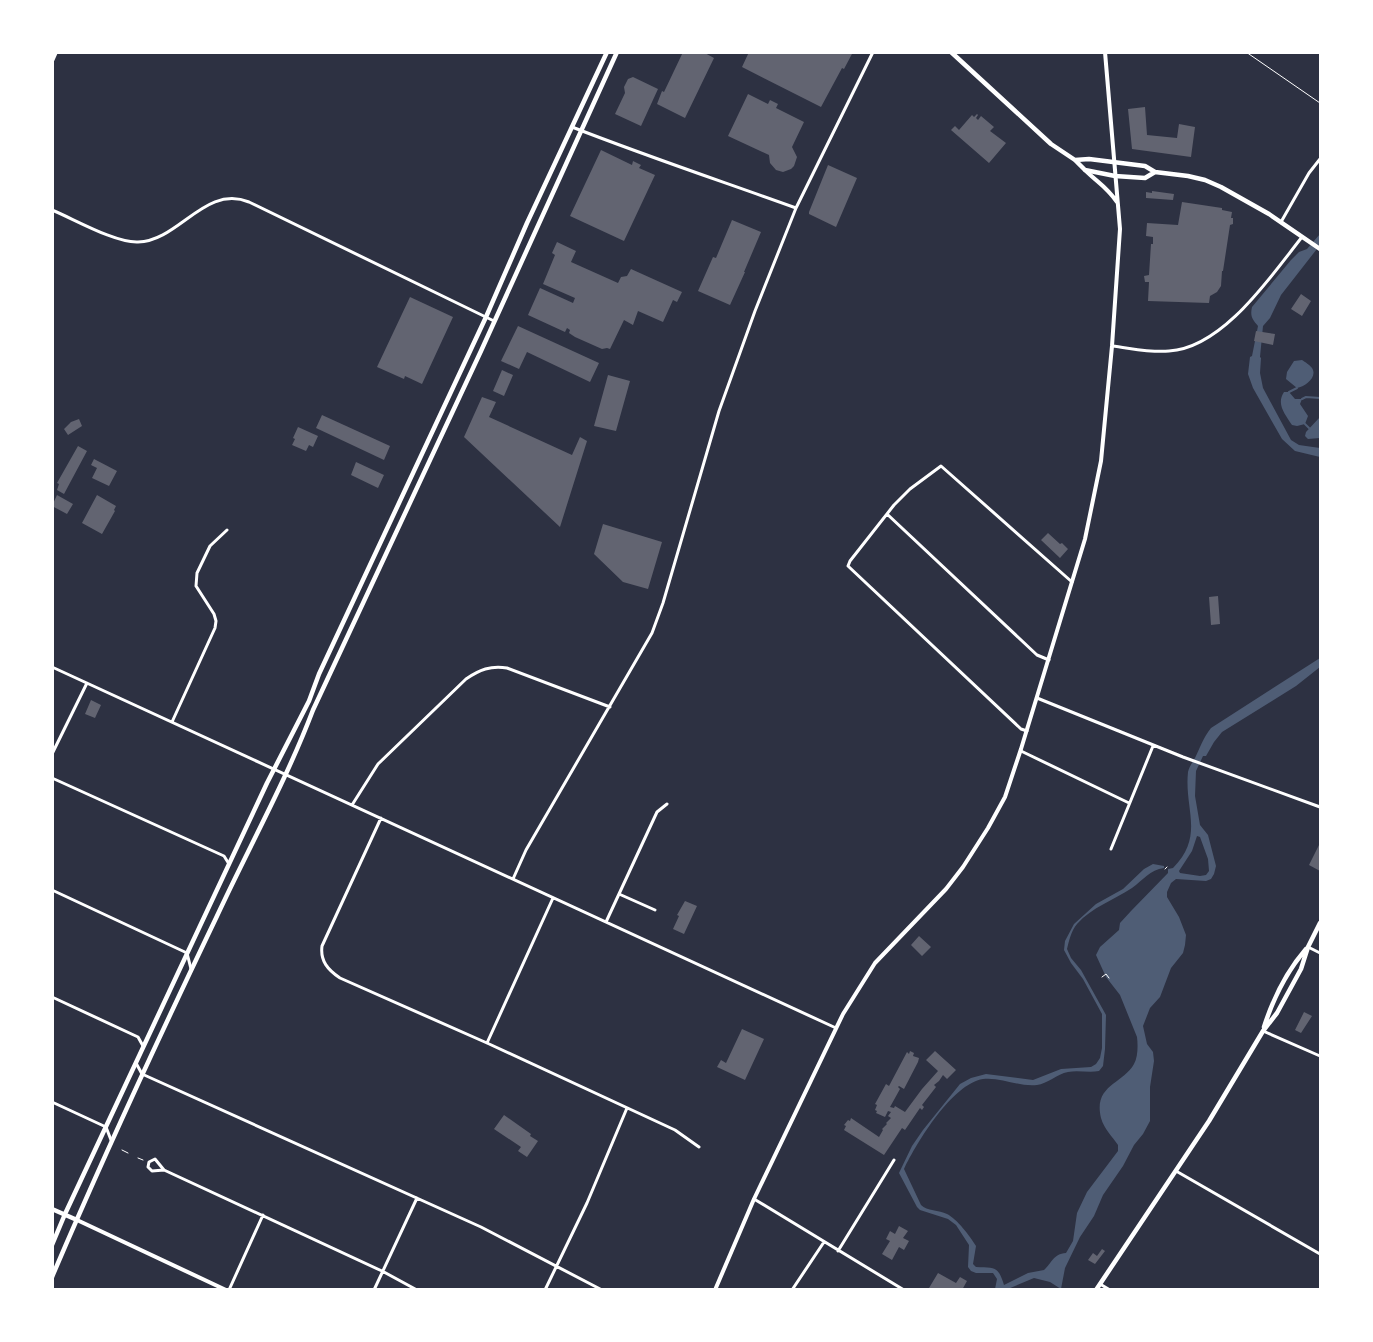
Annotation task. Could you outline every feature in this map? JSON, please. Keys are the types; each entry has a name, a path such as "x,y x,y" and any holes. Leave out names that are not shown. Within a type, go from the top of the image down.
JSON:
{"main road":[{"path":"52,1245 64,1214 229,864 274,769 309,702 319,674 486,317 607,52"},
{"path":"52,1277 111,1140 251,844 287,775 313,710 617,52"},
{"path":"951,52 1051,144 1075,160 1085,170 1115,176 1145,178 1155,172"},
{"path":"1075,160 1089,159 1145,166 1155,172 1188,176 1213,183 1281,222 1320,249"},
{"path":"1096,1290 1227,1093 1263,1031 1277,1013 1301,970 1308,948 1320,923"},
{"path":"1263,1031 1269,1011 1293,965 1308,948"},
{"path":"52,1208 77,1220"}],"street":[{"path":"52,61 56,52"},
{"path":"513,879 526,850 637,661 659,616 719,411 758,301 796,208 873,52"},
{"path":"715,1290 754,1199 836,1028 875,963 946,889 963,867 1005,797 1027,731 1085,539 1101,461 1112,346 1120,229 1105,52"},
{"path":"572,128 650,158 796,208"},
{"path":"1281,222 1309,173 1320,159"},
{"path":"1085,170 1109,190 1118,204"},
{"path":"52,210 122,240 136,242 158,237 214,202 228,198 238,198 494,321"},
{"path":"1112,346 1170,351 1192,346 1206,339 1237,315 1303,236"},
{"path":"1027,731 1021,729 848,566 887,514 910,489 941,466 1072,582"},
{"path":"887,514 1037,655 1049,660"},
{"path":"172,722 215,628 214,614 196,586 197,572 210,546 227,530"},
{"path":"52,667 836,1028"},
{"path":"352,805 378,764 466,679 475,673 489,668 507,668 610,707"},
{"path":"52,754 87,683"},
{"path":"1037,698 1153,746 1320,806"},
{"path":"1111,849 1153,746"},
{"path":"1020,751 1129,803"},
{"path":"52,778 224,856 229,864"},
{"path":"606,922 657,812 667,804"},
{"path":"381,818 324,941 322,951 325,964 330,970 340,978 676,1130 699,1147"},
{"path":"52,890 188,953 191,969"},
{"path":"619,894 655,910"},
{"path":"487,1043 553,898"},
{"path":"1308,948 1320,953"},
{"path":"52,997 138,1037 144,1046"},
{"path":"1263,1031 1320,1056"},
{"path":"136,1063 142,1074 481,1227 602,1290"},
{"path":"52,1102 106,1127 111,1140"},
{"path":"545,1290 587,1203 627,1108"},
{"path":"164,1170 152,1171 148,1166 149,1162 155,1159 164,1170 382,1271 417,1290"},
{"path":"838,1251 894,1160"},
{"path":"1176,1171 1320,1254"},
{"path":"374,1290 417,1198"},
{"path":"754,1199 904,1290"},
{"path":"77,1220 228,1290 263,1216"},
{"path":"792,1290 824,1242"},
{"path":"1100,1284 1110,1290"}],"path":[{"path":"1246,52 1320,103"},
{"path":"1102,978 1106,974 1109,978"},
{"path":"122,1150 128,1153"},
{"path":"138,1158 149,1162"}],"water":[{"path":"1320,234 1320,245 1281,295 1270,318 1263,326 1260,373 1263,388 1291,440 1299,445 1320,448 1320,457 1295,451 1282,439 1253,388 1248,374 1250,357 1252,356 1258,326 1252,317 1252,307 1291,260 1299,252 1307,249"},
{"path":"1302,360 1312,368 1313,375 1307,384 1297,388 1286,379 1287,372 1294,361"},
{"path":"1284,392 1289,392 1295,399 1302,399 1300,404 1308,416 1305,424 1292,425 1281,405"},
{"path":"1320,417 1320,438 1308,439 1305,436 1306,432"},
{"path":"1320,658 1320,667 1296,686 1222,732 1206,756 1203,756 1196,771 1195,796 1200,825 1208,835 1216,866 1211,879 1206,881 1176,879 1171,883 1167,892 1167,897 1179,917 1186,935 1183,953 1171,968 1160,997 1150,1008 1143,1026 1147,1044 1153,1052 1154,1061 1150,1087 1150,1121 1103,1195 1094,1216 1080,1237 1065,1268 1061,1289 1050,1282 1034,1278 1008,1289 995,1289 997,1279 993,1273 976,1273 968,1267 969,1245 956,1225 948,1219 920,1210 899,1173 912,1146 960,1084 971,1078 986,1074 1033,1080 1061,1069 1091,1067 1096,1064 1100,1058 1102,1048 1102,1014 1083,979 1064,950 1065,941 1074,924 1096,904 1123,889 1144,869 1153,864 1164,866 1164,868 1151,873 1132,888 1089,913 1077,924 1070,936 1067,949 1071,958 1081,970 1106,1015 1103,1066 1099,1071 1068,1072 1037,1085 1024,1085 996,1079 983,1079 971,1083 959,1091 937,1116 917,1144 904,1169 921,1205 947,1214 955,1220 976,1246 973,1264 976,1267 987,1267 997,1271 1004,1285 1028,1273 1044,1270 1055,1257 1066,1253 1073,1241 1077,1213 1087,1192 1118,1151 1118,1145 1102,1122 1101,1098 1110,1086 1129,1071 1134,1064 1137,1051 1137,1037 1120,995 1106,977 1096,955 1100,947 1119,930 1120,923 1168,873 1168,869 1173,868 1183,856 1191,833 1188,772 1211,728","holes":["1197,836 1200,837 1208,859 1209,871 1206,875 1200,876 1180,873 1179,871 1192,851"]}],"building":[{"path":"683,52 703,52 714,58 685,118 657,104"},
{"path":"749,52 853,52 821,107 742,67"},
{"path":"633,77 658,89 641,126 615,114 625,93 624,87 628,79"},
{"path":"748,94 768,104 770,100 778,104 776,108 804,122 792,147 797,157 791,169 783,172 776,170 770,163 769,155 728,136"},
{"path":"1145,107 1147,135 1177,138 1179,124 1195,127 1191,157 1132,149 1128,109"},
{"path":"977,114 976,118 978,120 981,116 994,127 990,131 1006,143 989,163 951,130 955,126 959,130 972,115 974,117"},
{"path":"601,150 632,165 633,161 641,165 639,168 655,175 624,241 570,216"},
{"path":"828,165 857,178 836,227 809,214"},
{"path":"1152,191 1174,194 1173,200 1146,198 1146,192 1152,193"},
{"path":"1182,202 1222,208 1222,210 1232,212 1233,224 1230,225 1221,286 1217,292 1210,296 1209,303 1148,301 1149,282 1145,282 1144,276 1149,275 1153,237 1146,236 1147,223 1178,225"},
{"path":"732,220 761,232 730,305 698,291 713,257 716,258"},
{"path":"557,242 576,251 571,262 618,283 621,277 627,276 631,269 682,292 677,302 673,300 663,322 638,311 633,325 624,320 610,349 602,349 575,337 569,333 570,330 567,328 565,332 528,315 540,288 573,303 575,298 543,284 555,255 552,253"},
{"path":"1301,294 1311,301 1302,316 1291,309"},
{"path":"410,297 453,317 422,384 405,376 404,379 377,367"},
{"path":"518,326 599,363 590,382 527,352 519,369 501,361"},
{"path":"1256,331 1275,334 1273,345 1254,341"},
{"path":"502,370 513,375 504,396 493,391"},
{"path":"608,375 630,381 616,431 594,426"},
{"path":"482,397 496,402 489,417 572,455 580,437 587,441 560,527 464,437"},
{"path":"322,415 390,446 384,460 316,428"},
{"path":"79,419 82,426 68,435 64,429 71,422"},
{"path":"298,427 318,436 313,447 309,445 306,451 292,445"},
{"path":"78,446 87,451 64,494 57,490 59,484 57,483"},
{"path":"94,459 117,471 109,486 92,478 97,468 91,465"},
{"path":"356,462 384,475 378,488 351,475"},
{"path":"57,495 73,504 67,514 52,506"},
{"path":"97,495 116,506 102,534 82,523"},
{"path":"603,524 662,542 648,589 623,582 594,554"},
{"path":"1048,533 1068,549 1060,558 1041,540"},
{"path":"1218,596 1220,624 1211,625 1209,597"},
{"path":"91,700 101,705 95,718 85,714"},
{"path":"1320,843 1320,871 1309,865"},
{"path":"685,901 697,906 684,934 673,929 679,916 677,915"},
{"path":"919,936 931,947 922,956 911,945"},
{"path":"1304,1012 1312,1016 1301,1033 1295,1030"},
{"path":"742,1029 764,1039 745,1080 717,1067 721,1060 726,1063"},
{"path":"910,1051 914,1053 913,1056 919,1058 918,1062 904,1089 898,1087 900,1089 890,1107 894,1108 895,1106 905,1112 938,1071 926,1060 935,1051 956,1070 947,1079 943,1075 934,1085 936,1087 922,1105 924,1107 922,1110 920,1108 905,1130 902,1128 884,1155 844,1130 846,1126 844,1125 851,1118 879,1137 882,1129 891,1118 888,1116 891,1112 888,1111 885,1117 876,1113 877,1105 875,1104 886,1084 889,1086 907,1052 909,1054"},
{"path":"504,1115 538,1141 527,1157 518,1151 521,1147 494,1129"},
{"path":"899,1226 908,1231 903,1238 909,1241 904,1250 899,1247 892,1260 882,1254 890,1241 886,1239 890,1231 895,1234"},
{"path":"1102,1249 1105,1251 1095,1264 1088,1260 1093,1253 1097,1256"},
{"path":"938,1273 956,1283 960,1277 967,1281 962,1290 931,1290 929,1288"}],"waterway":[{"path":"1289,392 1297,388"},
{"path":"1302,399 1306,397 1320,398"},
{"path":"1305,424 1309,428"},
{"path":"1320,439 1320,444"}]}
